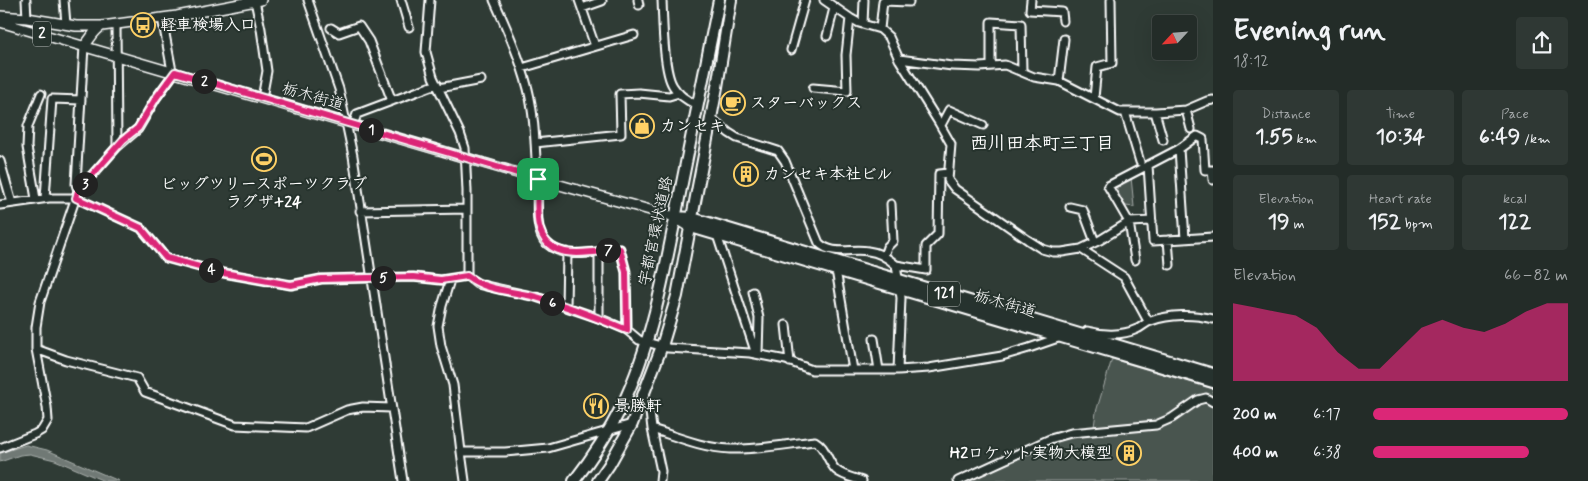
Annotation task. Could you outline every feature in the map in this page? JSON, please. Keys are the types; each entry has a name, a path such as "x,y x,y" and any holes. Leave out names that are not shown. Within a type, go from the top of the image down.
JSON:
{"highway":[{"name":"宇都宮環状道路","path":"574,481 608,431 621,407 646,342 675,217 719,0"},
{"name":"宇都宮環状道路","path":"598,481 632,424 662,346 677,296 717,87 730,0"},
{"name":"栃木街道","path":"675,217 900,285 1213,374"},
{"name":"栃木街道","path":"692,223 717,235 836,270 900,285 1213,382"}],"main road":[{"path":"28,18 30,22 74,28 99,28 162,18 239,2 258,1"},
{"path":"0,16 99,28"},
{"name":"栃木街道","path":"0,22 465,158 675,217"},
{"path":"84,46 99,28"},
{"path":"99,28 94,43 99,50"}],"street":[{"path":"26,0 28,18"},
{"path":"64,0 66,24"},
{"path":"308,0 349,123 360,211 403,481"},
{"path":"401,0 410,27"},
{"path":"430,0 426,52 438,86 465,148 467,276"},
{"path":"494,0 513,42 532,108 538,179 538,226 545,241 554,249 573,254 620,249 626,272 627,330"},
{"path":"579,0 595,46"},
{"path":"662,0 667,69 673,86 685,98 697,105"},
{"path":"791,50 804,0"},
{"path":"824,0 850,18 880,29 889,37 899,59 951,144 948,180 955,189 1042,249 1053,252 1081,249 1129,222 1152,221"},
{"path":"863,24 864,0"},
{"path":"880,29 883,1 909,2 909,0"},
{"path":"1031,0 1030,10 1062,12 1063,21"},
{"path":"1094,98 1097,67 1112,63 1111,0"},
{"path":"258,1 267,71 262,98"},
{"path":"582,8 602,2"},
{"path":"827,36 834,8"},
{"path":"0,448 36,434 42,430 48,420 36,349 36,327 40,302 77,195 117,147 138,128 174,72 162,18"},
{"path":"813,88 846,91 846,55 850,18"},
{"path":"991,66 991,22 1021,24 1022,71"},
{"path":"116,24 117,147"},
{"path":"331,28 339,34 359,26 369,41 392,101"},
{"path":"522,68 634,35"},
{"path":"1059,81 1064,39"},
{"path":"77,195 76,184 84,46"},
{"path":"899,59 952,66 980,67 1005,65 1034,77 1059,81 1120,112 1186,110 1213,100"},
{"path":"349,123 358,114 438,86 481,80"},
{"path":"535,143 622,134 620,94 639,93 669,96 679,93"},
{"path":"36,200 27,147 28,126 41,94"},
{"path":"45,198 52,99 81,100"},
{"path":"941,125 949,110 983,125"},
{"path":"1186,110 1192,129"},
{"path":"1124,112 1140,162"},
{"path":"1155,112 1163,140"},
{"path":"711,118 738,138 774,150 781,155 819,243 827,249 838,251 866,250 884,256 896,265 926,270 926,246 938,234 939,174 948,173"},
{"path":"1135,260 1129,222 1108,186 1179,149 1197,136 1203,139 1206,170 1213,170 1213,180"},
{"path":"1179,149 1185,239"},
{"path":"0,161 12,203"},
{"path":"1148,165 1153,241 1213,237"},
{"path":"0,205 77,195 141,228 166,258 218,272 291,285 321,279 413,277 450,280 467,276"},
{"path":"884,256 887,247 894,241 891,204"},
{"path":"1070,207 1083,210 1095,242"},
{"path":"360,211 467,209"},
{"path":"717,235 757,354"},
{"path":"1168,240 1170,265"},
{"path":"1081,249 1124,277 1148,321"},
{"path":"566,307 567,252"},
{"path":"599,252 599,318"},
{"path":"896,265 900,285 898,370"},
{"path":"836,270 853,370"},
{"path":"467,276 477,284 536,297 599,318 627,330 639,340 646,342 662,346 757,354 790,362 812,370 928,368 1002,356 1061,336"},
{"path":"450,280 438,326 441,346 453,385 465,481"},
{"path":"753,292 759,318 757,354"},
{"path":"1087,331 1099,334 1125,333 1138,329 1148,321 1182,316 1202,316 1213,319"},
{"path":"786,325 790,362"},
{"path":"874,339 879,370"},
{"path":"36,349 66,360 137,378 145,392 235,425 306,428 347,410 363,407 391,408"},
{"path":"958,481 1050,439 1071,433 1156,425 1172,418 1198,400 1206,398 1213,402"},
{"path":"642,400 649,404 661,471 660,481"},
{"path":"461,452 505,452 540,449 632,424"},
{"path":"652,429 696,443 729,449 756,448 815,441 820,444 837,470 862,481"}],"shaded area":[{"path":"1131,177 1134,207 1126,206 1114,191"},
{"path":"1112,359 1213,389 1213,481 964,481 1052,441 1072,436 1093,434 1096,412"},
{"path":"26,445 47,450 119,481 104,481 55,460 30,454 20,455 0,462 0,453"}],"place":[{"name":"軽車検場入口","path":"143,25"},
{"name":"スターバックス","path":"733,103"},
{"name":"カンセキ","path":"642,126"},
{"name":"ビッグツリースポーツクラブ ラグザ+24","path":"264,159"},
{"name":"カンセキ本社ビル","path":"746,174"},
{"name":"景勝軒","path":"596,406"},
{"name":"H2ロケット実物大模型","path":"1129,453"}],"district":[{"name":"西川田本町三丁目","path":"1042,144"}],"route":[{"path":"175,72 538,179 538,226 545,241 554,249 573,254 620,249 626,272 627,330 599,318 536,297 477,284 467,276 450,280 413,277 321,279 291,285 218,272 166,258 141,228 76,198 78,191 123,140 138,128 156,98 175,72"}]}
